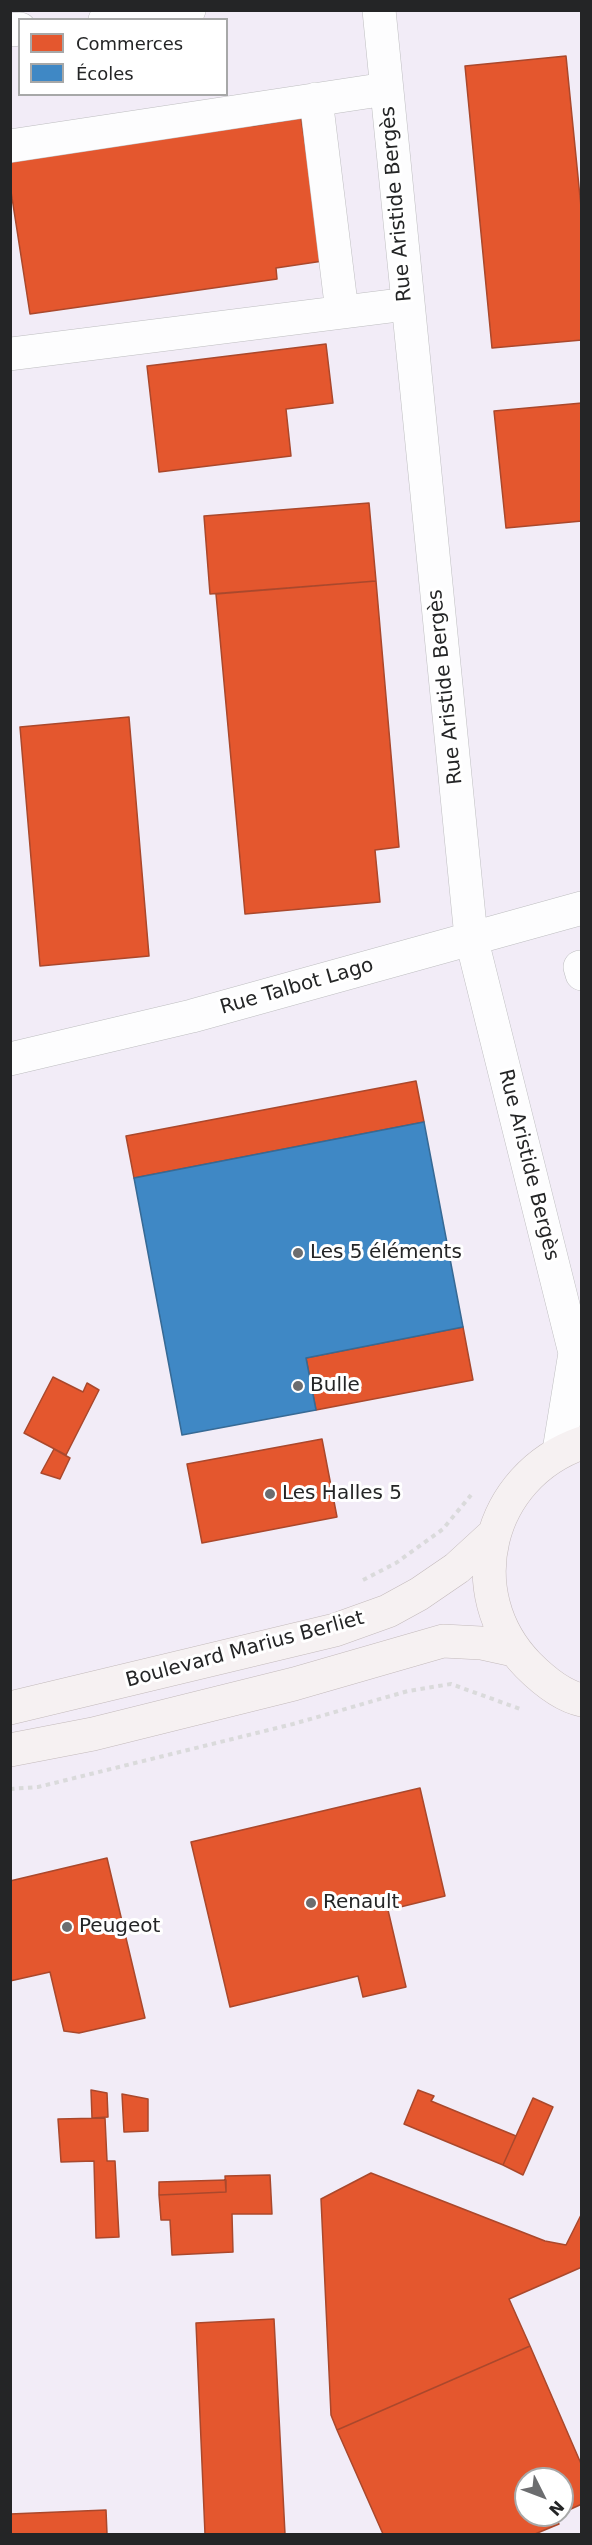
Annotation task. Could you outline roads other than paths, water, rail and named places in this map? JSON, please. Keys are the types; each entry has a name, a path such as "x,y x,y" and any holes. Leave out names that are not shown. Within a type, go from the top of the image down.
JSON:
{"main road":[{"path":"570,1447 517,1487 493,1535 488,1575 495,1614 513,1650 542,1679 582,1700"},
{"name":"Boulevard Marius Berliet","path":"10,1708 335,1630 388,1611 419,1594 457,1568 493,1535"},
{"path":"10,1750 93,1734 283,1687 443,1641 481,1643 513,1650"}],"street":[{"path":"122,18 189,10"},
{"name":"Rue Aristide Bergès","path":"379,10 406,303 471,938 578,1356 570,1447"},
{"path":"10,146 387,88"},
{"path":"316,99 342,312"},
{"path":"10,354 406,303"},
{"name":"Rue Talbot Lago","path":"10,1059 192,1016 582,908"}],"place":[{"name":"Les 5 éléments","path":"298,1253"},
{"name":"Bulle","path":"298,1386"},
{"name":"Les Halles 5","path":"270,1494"},
{"name":"Renault","path":"311,1903"},
{"name":"Peugeot","path":"67,1927"}]}
